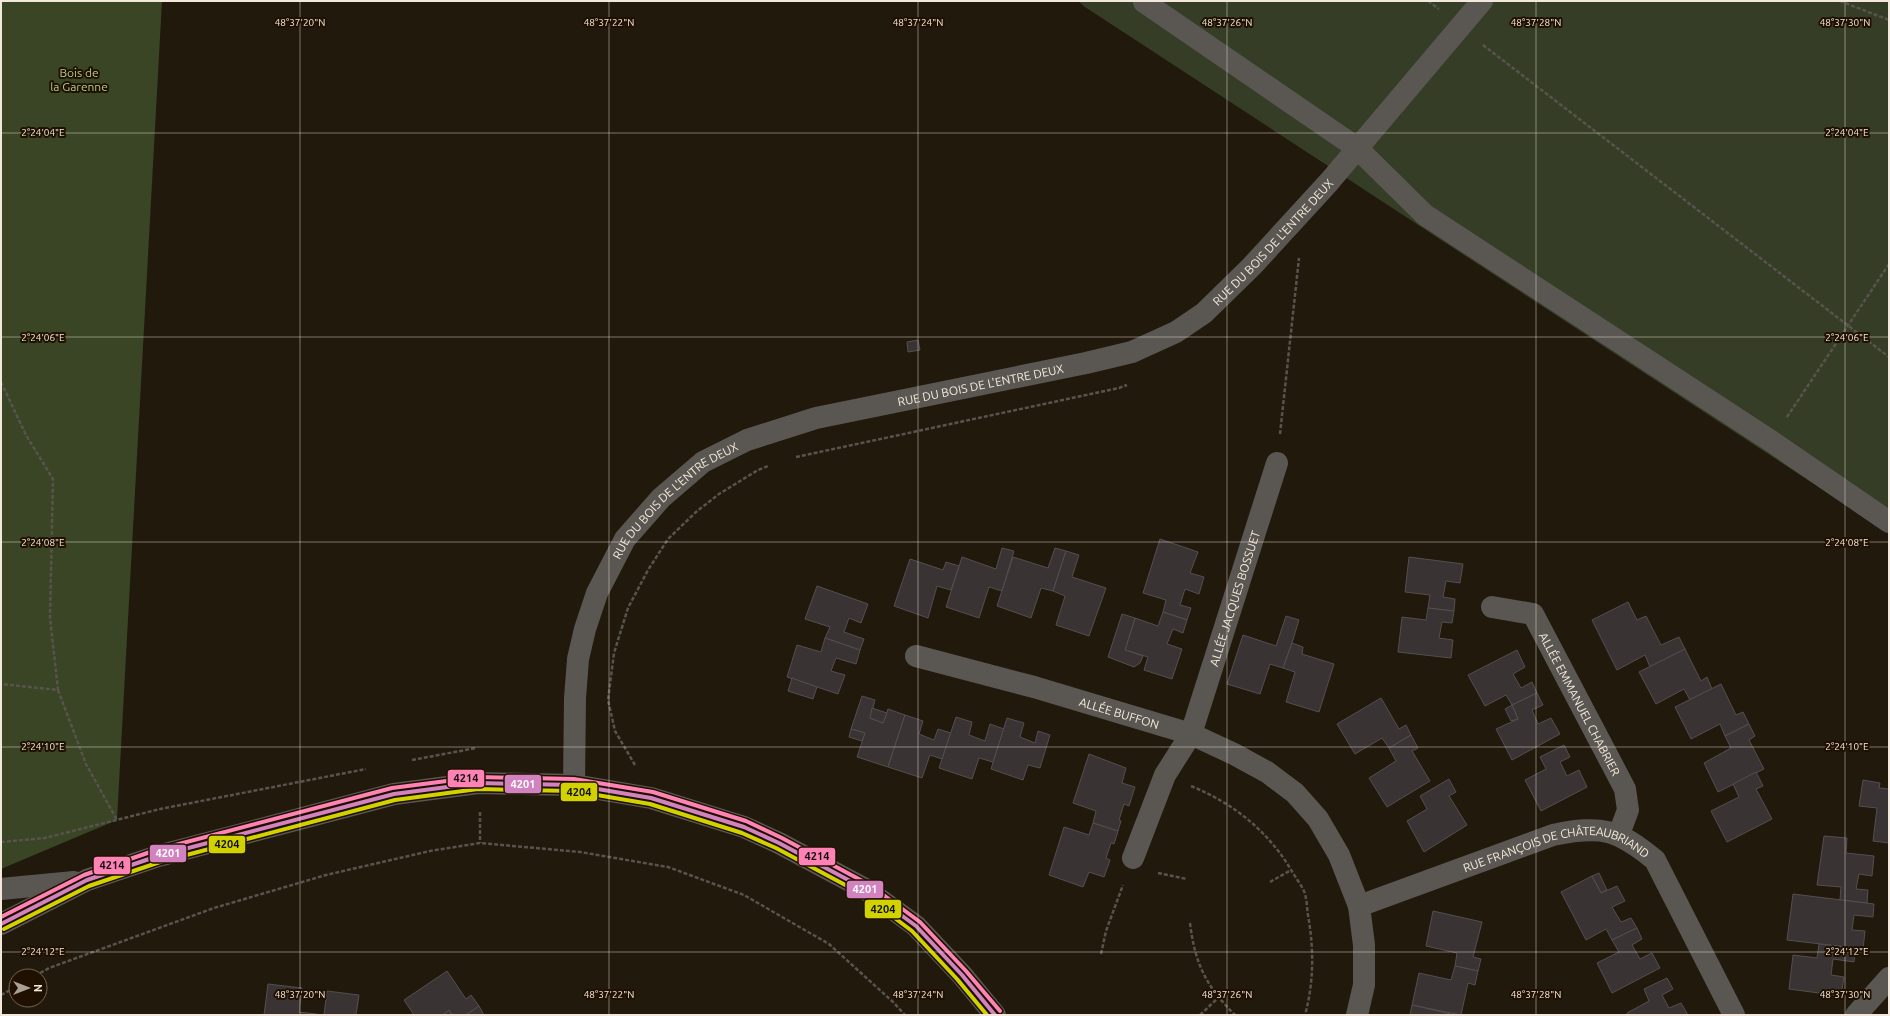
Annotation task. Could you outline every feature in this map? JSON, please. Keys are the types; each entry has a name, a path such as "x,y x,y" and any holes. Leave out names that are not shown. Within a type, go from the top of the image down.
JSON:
{"street":[{"name":"RUE DU BOIS DE L'ENTRE DEUX","path":"574,785 575,698 578,659 597,593 626,539 661,498 703,462 747,440 816,418 1132,352 1176,332 1204,313 1252,266 1329,182 1482,1"},
{"path":"1144,2 1357,148 1425,215 1771,441 1889,522"},
{"name":"ALLÉE JACQUES BOSSUET","path":"1191,734 1277,463"},
{"name":"ALLÉE EMMANUEL CHABRIER","path":"1492,607 1533,614 1625,789 1628,810 1619,834"},
{"name":"ALLÉE BUFFON","path":"916,656 1034,687 1191,734"},
{"path":"1133,858 1165,775 1191,734 1241,757 1267,772 1296,793 1318,819 1339,855 1359,906 1364,944 1364,985 1357,1015"},
{"path":"1,924 87,880 158,856 394,794 478,783 574,785 650,798 744,827 779,843 867,890 916,926 962,975 995,1015"},
{"name":"RUE FRANÇOIS DE CHÂTEAUBRIAND","path":"1359,906 1553,835 1577,830 1598,830 1619,834 1655,860 1734,1015"},
{"path":"1,889 87,880"},
{"path":"1856,1015 1889,978"}],"path":[{"path":"1428,1 1889,357"},
{"path":"1840,1 1889,20"},
{"path":"1277,463 1300,253 1295,258"},
{"path":"1771,441 1889,264"},
{"path":"1,382 26,435 53,479 50,618 58,690 86,764 117,820"},
{"path":"792,458 1119,388 1132,382"},
{"name":"RUE DU BOIS DE L'ENTRE DEUX","path":"650,798 630,756 615,731 608,700 614,653 628,608 648,570 668,539 696,512 720,494 758,470 771,464"},
{"path":"1,684 58,690"},
{"path":"407,762 476,748"},
{"path":"1,842 45,838 160,809 368,769"},
{"path":"1165,775 1205,792 1246,817 1274,845 1291,870 1305,894 1310,925 1313,967 1310,997 1305,1015"},
{"path":"479,806 480,843"},
{"path":"48,970 236,902 326,875 430,851 480,843 580,852 668,867 744,895 829,944 894,1002 905,1015"},
{"path":"1101,954 1106,930 1133,858"},
{"path":"1270,882 1291,870"},
{"path":"1190,923 1193,949 1203,974 1218,998 1235,1015"},
{"path":"1200,1015 1218,998"}],"green space":[{"name":"Bois de la Garenne","path":"1,1 162,1 117,820 1,869"},
{"path":"1078,1 1889,1 1889,533 1085,7"}],"building":[{"path":"918,340 920,350 908,352 907,342"},
{"path":"1160,539 1198,552 1190,573 1204,577 1199,594 1185,589 1180,605 1191,608 1187,620 1163,612 1166,600 1143,593"},
{"path":"1002,548 1014,551 1002,591 989,587 979,618 946,607 962,557 996,569"},
{"path":"1055,548 1066,551 1053,591 1041,588 1031,618 997,606 1013,557 1048,568"},
{"path":"1066,551 1079,555 1072,577 1106,588 1089,636 1056,625 1065,596 1053,591"},
{"path":"1409,557 1463,564 1460,583 1446,581 1443,597 1455,599 1454,611 1428,608 1430,595 1405,592"},
{"path":"910,559 943,570 946,562 959,566 951,590 937,586 928,618 894,606"},
{"path":"817,586 868,604 861,623 849,618 844,632 864,639 860,650 825,638 830,627 805,619"},
{"path":"1628,602 1637,620 1646,616 1661,645 1679,637 1685,649 1650,667 1645,655 1617,670 1592,620"},
{"path":"1428,608 1454,611 1452,623 1442,622 1439,638 1453,640 1451,658 1398,652 1402,617 1426,620"},
{"path":"1163,612 1187,620 1183,633 1173,629 1167,644 1182,649 1172,679 1144,670 1148,657 1125,650 1135,618 1158,626"},
{"path":"1122,614 1135,618 1125,650 1143,656 1140,663 1134,667 1108,657"},
{"path":"1286,616 1299,620 1283,668 1270,664 1260,694 1227,684 1243,635 1276,646"},
{"path":"825,638 860,650 856,664 836,658 831,671 845,675 838,694 787,677 797,645 821,652"},
{"path":"1292,643 1303,647 1302,654 1334,664 1319,712 1286,702 1295,672 1283,668"},
{"path":"1685,649 1701,681 1707,677 1712,689 1690,700 1684,689 1656,704 1639,672"},
{"path":"1517,650 1525,667 1513,674 1521,688 1532,682 1537,693 1512,705 1506,695 1485,706 1468,675"},
{"path":"792,678 817,687 813,699 788,691"},
{"path":"1721,684 1736,715 1743,712 1749,724 1725,736 1720,724 1691,739 1675,707"},
{"path":"1537,693 1543,705 1532,710 1538,724 1551,718 1560,734 1512,760 1496,729 1518,719 1512,705"},
{"path":"862,696 875,700 870,718 883,723 888,709 905,715 888,767 857,757 865,733 851,729"},
{"path":"1381,698 1399,729 1406,725 1411,735 1389,748 1382,738 1355,754 1337,724"},
{"path":"1512,705 1518,719 1511,721 1505,709"},
{"path":"872,708 887,713 883,723 870,718"},
{"path":"905,715 923,721 919,734 934,740 938,729 951,733 942,759 930,755 922,778 888,767"},
{"path":"956,717 972,722 969,735 985,741 990,724 1004,729 993,762 979,758 972,779 939,768"},
{"path":"1007,718 1024,723 1020,737 1035,743 1038,731 1050,735 1040,768 1028,765 1023,780 991,769"},
{"path":"1749,724 1755,736 1749,740 1764,769 1718,792 1704,763 1731,748 1725,736"},
{"path":"851,729 865,733 862,741 849,737"},
{"path":"1411,735 1418,748 1412,751 1430,781 1387,807 1369,778 1396,761 1389,748"},
{"path":"1564,745 1570,757 1560,762 1567,776 1579,770 1587,787 1541,811 1525,780 1546,769 1540,757"},
{"path":"1089,754 1126,768 1122,783 1135,787 1129,806 1124,804 1119,820 1121,821 1118,831 1093,823 1096,811 1073,803"},
{"path":"1756,772 1763,786 1756,789 1772,819 1727,842 1711,811 1739,797 1733,784"},
{"path":"1449,779 1456,792 1449,796 1467,825 1424,852 1407,821 1427,809 1420,796"},
{"path":"1863,780 1880,783 1879,788 1889,789 1889,843 1873,841 1877,808 1859,806"},
{"path":"1093,823 1118,831 1114,844 1111,843 1106,858 1110,860 1104,877 1089,872 1083,887 1049,875 1064,827 1089,835"},
{"path":"1824,836 1847,838 1846,853 1874,856 1872,876 1859,874 1856,889 1868,890 1867,903 1840,900 1841,887 1817,885"},
{"path":"1599,873 1607,890 1601,893 1592,876"},
{"path":"1592,876 1601,893 1617,886 1625,901 1612,907 1621,922 1631,918 1637,928 1612,940 1606,929 1586,940 1561,892"},
{"path":"1793,894 1874,904 1873,917 1854,915 1852,930 1865,931 1863,949 1787,940"},
{"path":"1433,911 1482,922 1473,957 1481,959 1478,971 1455,966 1457,953 1426,946"},
{"path":"1637,928 1642,939 1632,945 1640,959 1652,953 1660,968 1612,993 1597,963 1619,952 1612,940"},
{"path":"1819,944 1855,948 1854,962 1833,959 1831,975 1844,977 1841,996 1789,989 1793,955 1817,958"},
{"path":"1455,966 1478,971 1475,985 1468,983 1461,1015 1412,1005 1419,973 1451,980"},
{"path":"447,971 466,999 471,995 479,1006 466,1015 452,1015 449,1010 443,1015 414,1015 404,1000"},
{"path":"1667,978 1673,989 1662,995 1669,1008 1681,1003 1688,1015 1628,1015 1627,1013 1649,1001 1644,989"},
{"path":"268,984 302,988 299,1012 324,1015 264,1015"},
{"path":"327,991 359,995 356,1015 324,1015"},
{"path":"1412,1005 1455,1015 1410,1015"},
{"path":"479,1006 484,1015 466,1015"},
{"path":"449,1010 452,1015 443,1015"}],"transit line":[{"name":"4214","path":"1,917 84,875 156,850 392,788 478,777 574,779 653,792 746,821 782,838 870,885 920,922 966,971 1000,1011"},
{"name":"4201","path":"1,924 87,880 158,856 394,794 478,783 574,785 651,798 744,827 779,843 867,890 916,926 962,975 995,1015"},
{"name":"4204","path":"4,929 89,886 160,862 395,800 478,789 573,791 650,804 742,833 776,848 864,895 912,931 957,979 987,1015"}]}
